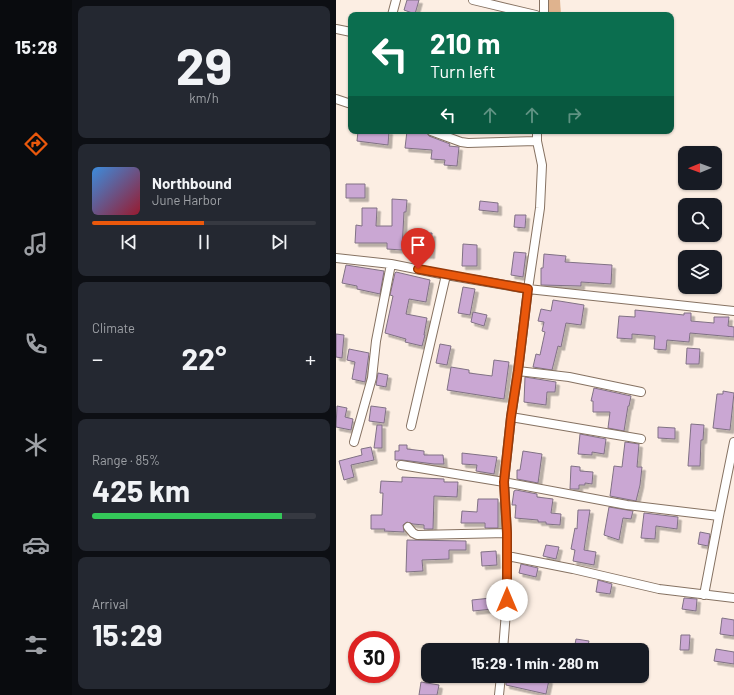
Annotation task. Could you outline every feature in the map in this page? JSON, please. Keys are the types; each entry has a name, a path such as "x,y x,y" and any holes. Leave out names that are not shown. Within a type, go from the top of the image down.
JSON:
{"street":[{"path":"393,12 396,0"},
{"path":"473,0 523,12"},
{"path":"544,0 544,12"},
{"path":"336,29 348,31"},
{"path":"336,99 348,103"},
{"path":"440,134 468,143 537,141"},
{"path":"504,643 507,600 507,533 504,482 511,417 540,208 542,165 537,134"},
{"path":"336,258 391,264 528,289 734,311"},
{"path":"354,442 372,378 376,341 391,264"},
{"path":"411,426 446,275"},
{"path":"518,371 569,378 641,392"},
{"path":"511,417 641,440"},
{"path":"704,594 734,442"},
{"path":"401,465 504,482 627,505 719,516"},
{"path":"408,527 416,535 507,533"},
{"path":"507,556 573,569 659,589 734,598"},
{"path":"499,695 500,683"}],"shaded area":[{"path":"544,0 560,0 561,12 544,12"}],"building":[{"path":"407,0 419,0 416,12 404,10"},
{"path":"358,134 389,134 388,145 357,141"},
{"path":"407,134 428,134 429,136 450,144 449,146 459,147 457,166 444,165 445,160 431,159 432,150 405,148"},
{"path":"346,184 365,184 365,198 346,198"},
{"path":"392,199 407,200 406,212 404,212 402,250 387,249 387,243 355,243 356,225 362,226 362,208 377,208 376,226 392,226"},
{"path":"480,201 498,203 498,212 479,210"},
{"path":"515,215 526,215 525,228 514,227"},
{"path":"419,233 432,233 431,255 418,254"},
{"path":"463,244 477,245 477,266 462,266"},
{"path":"514,252 526,253 523,277 511,275"},
{"path":"544,254 566,256 565,262 612,265 611,284 581,282 581,286 541,285 541,268 543,268"},
{"path":"346,265 384,271 380,294 357,289 357,286 342,283"},
{"path":"396,272 430,280 426,302 409,299 406,314 427,318 422,346 405,342 406,339 385,333 393,296 390,295"},
{"path":"463,287 475,289 470,315 458,313"},
{"path":"553,300 584,305 581,325 566,323 561,347 558,346 552,370 533,367 536,354 540,355 545,332 542,331 544,322 538,321 541,309 551,311"},
{"path":"635,310 684,315 684,313 691,313 691,321 714,323 714,317 729,317 728,326 734,327 734,337 690,333 689,342 667,340 666,350 654,349 655,336 632,334 632,339 617,338 619,316 635,317"},
{"path":"473,312 487,315 484,326 471,322"},
{"path":"336,334 344,335 342,358 336,357"},
{"path":"440,344 451,346 447,365 436,363"},
{"path":"687,348 700,349 699,364 686,364"},
{"path":"349,349 369,353 365,382 352,379 355,362 347,360"},
{"path":"494,360 509,362 504,399 447,390 451,367 469,370 469,373 492,376"},
{"path":"378,373 388,375 386,387 376,385"},
{"path":"525,377 556,382 555,392 547,392 546,405 524,402"},
{"path":"594,388 631,396 624,431 608,428 610,412 593,412 593,401 591,401"},
{"path":"723,391 734,393 730,430 713,428 717,394 723,394"},
{"path":"337,406 347,408 345,417 353,419 351,430 336,427"},
{"path":"371,406 386,408 384,423 369,421"},
{"path":"691,424 704,425 703,440 701,440 700,466 688,466"},
{"path":"377,425 382,425 382,448 374,448"},
{"path":"658,427 675,428 675,439 658,438"},
{"path":"580,434 606,439 604,454 592,452 592,455 578,454"},
{"path":"625,442 639,444 637,467 642,467 636,501 610,496 614,466 622,467"},
{"path":"399,445 407,445 407,449 424,451 424,455 443,455 444,464 395,460 395,451 399,451"},
{"path":"371,447 374,460 351,465 354,477 344,480 339,461 362,455 361,449"},
{"path":"523,451 542,454 538,483 517,479 517,470 520,470"},
{"path":"462,453 497,457 494,474 476,471 477,465 462,464"},
{"path":"571,466 580,467 580,471 593,472 592,484 585,483 585,485 579,485 579,489 570,489"},
{"path":"402,477 444,479 444,482 458,482 457,497 434,496 433,529 424,529 424,525 407,522 403,525 404,532 384,531 385,529 371,529 371,515 382,515 383,493 380,493 381,481 402,482"},
{"path":"516,490 537,494 537,497 553,499 551,513 561,514 560,525 546,524 546,522 538,522 538,520 515,518 516,505 512,505 514,491"},
{"path":"478,499 498,499 498,528 485,528 485,523 461,523 462,511 477,512"},
{"path":"609,507 633,511 631,519 623,518 619,540 604,535"},
{"path":"578,510 590,510 584,550 596,552 594,565 573,561 575,550 571,549 575,528 577,529"},
{"path":"644,513 678,517 677,529 656,526 655,539 641,538"},
{"path":"700,532 710,534 708,546 698,544"},
{"path":"407,540 466,541 466,550 449,550 449,559 422,560 423,571 406,572"},
{"path":"546,545 559,547 556,559 543,556"},
{"path":"496,551 497,565 482,566 481,552"},
{"path":"521,564 538,568 536,577 519,573"},
{"path":"598,580 612,584 610,594 596,592"},
{"path":"491,598 493,609 473,611 472,600"},
{"path":"684,598 697,599 696,611 682,609"},
{"path":"722,618 734,620 734,636 720,634"},
{"path":"681,635 690,635 689,650 680,650"},
{"path":"576,639 589,641 589,643 575,643"},
{"path":"716,649 734,652 734,664 714,661"},
{"path":"421,682 439,685 437,695 419,695"},
{"path":"506,683 548,683 546,694 506,685"}],"route":[{"path":"418,269 528,289 504,482 507,533 507,600"}]}
